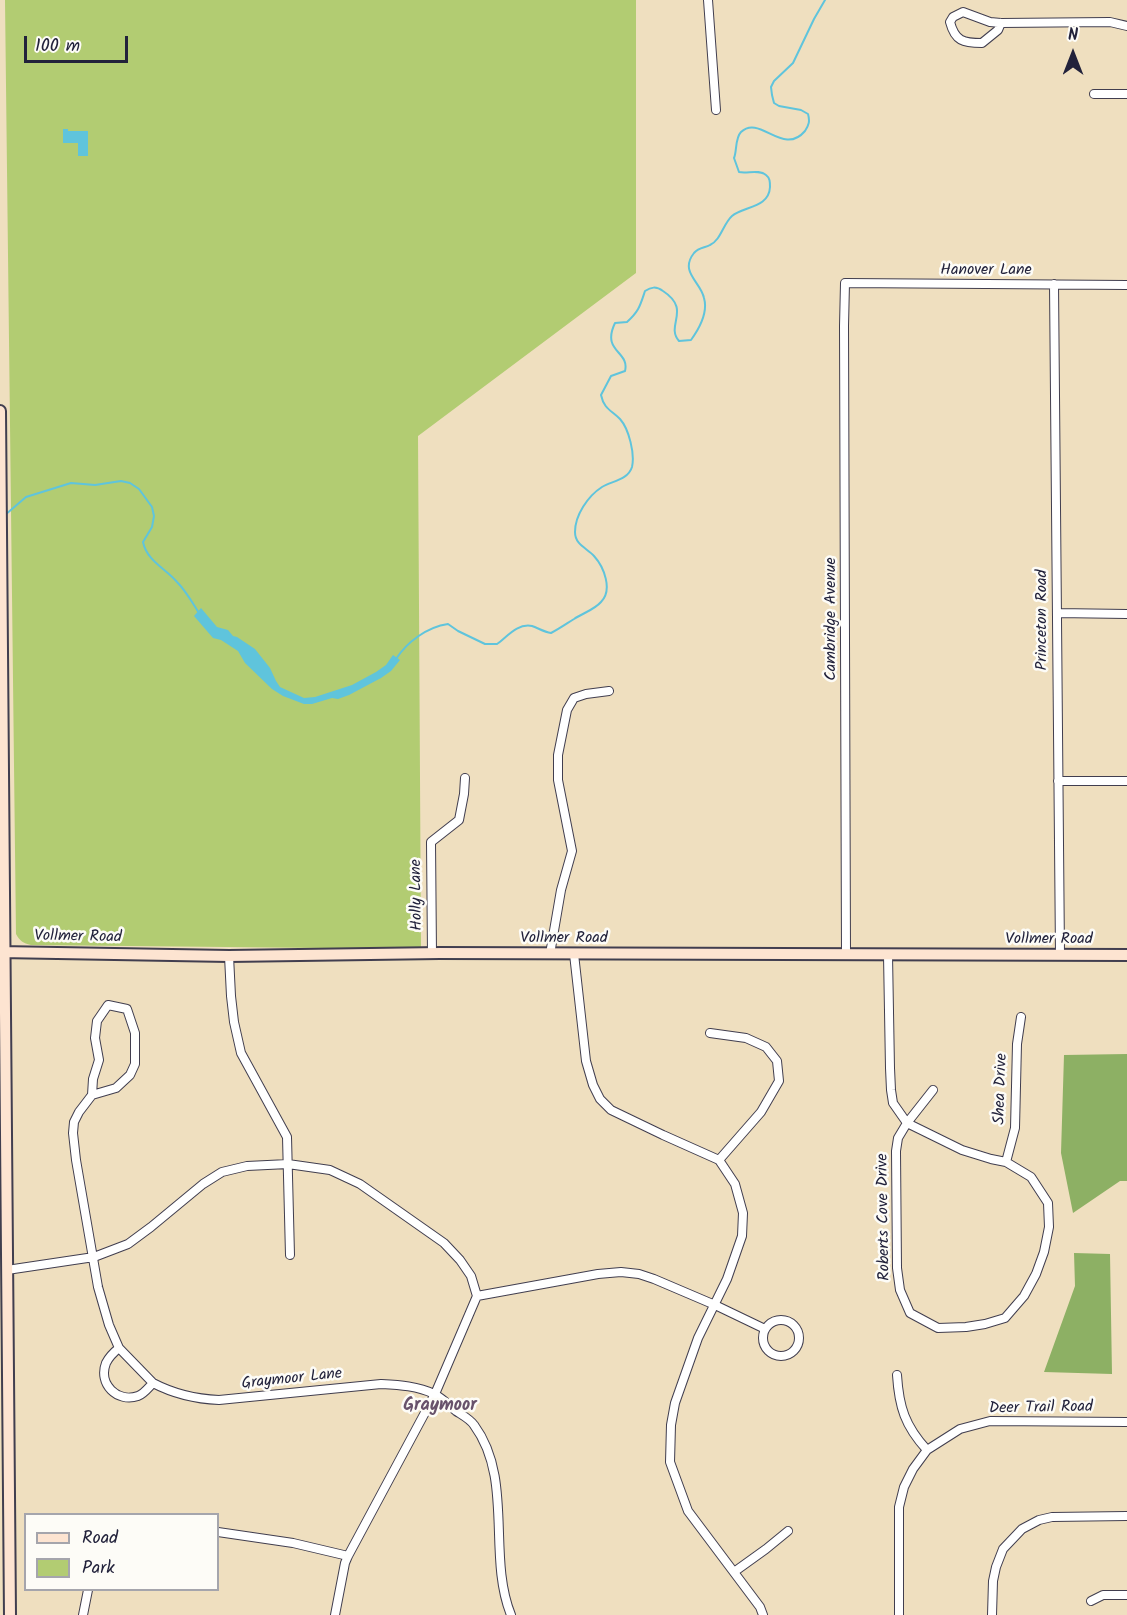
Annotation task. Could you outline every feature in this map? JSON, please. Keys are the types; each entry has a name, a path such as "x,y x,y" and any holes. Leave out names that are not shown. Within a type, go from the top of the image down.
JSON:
{"main road":[{"path":"0,411 7,1270 4,1492 10,1615"},
{"name":"Vollmer Road","path":"3,952 229,956 1127,955"}],"street":[{"path":"708,0 716,110"},
{"path":"1001,23 998,30 982,43 969,43 959,39 953,32 951,22 953,17 963,12 990,22 1001,23 1110,22 1127,26"},
{"path":"1094,94 1127,94"},
{"name":"Hanover Lane","path":"845,283 1127,285"},
{"name":"Cambridge Avenue","path":"845,283 846,955"},
{"name":"Princeton Road","path":"1054,284 1060,955"},
{"path":"1057,613 1127,614"},
{"path":"550,954 561,890 572,851 558,780 558,755 567,710 573,698 609,690"},
{"name":"Holly Lane","path":"432,954 431,842 459,820 465,778"},
{"path":"1058,781 1127,781"},
{"path":"574,954 586,1061 600,1099 611,1110 719,1160 735,1184 742,1213 742,1236 727,1279 698,1338 675,1403 671,1425 670,1462 688,1512 760,1607 763,1615"},
{"path":"888,955 893,1103 907,1123 933,1090"},
{"path":"229,956 232,1005 241,1053 287,1137 290,1255"},
{"name":"Graymoor Lane","path":"92,1095 116,1088 130,1074 135,1064 135,1033 127,1010 108,1005 97,1020 95,1038 99,1060 93,1079 92,1095 74,1122 76,1160 98,1287 103,1308 119,1348 153,1383 197,1399 219,1400 381,1384 408,1386 435,1394 473,1423 485,1442 494,1467 502,1581 505,1600 512,1615"},
{"name":"Shea Drive","path":"1006,1162 1015,1128 1017,1044 1021,1017"},
{"path":"710,1033 746,1038 766,1047 777,1061 779,1081 761,1112 719,1160"},
{"name":"Roberts Cove Drive","path":"907,1123 963,1150 1006,1162 1031,1177 1048,1203 1049,1227 1044,1252 1036,1274 1024,1296 1005,1318 966,1327 938,1328 910,1313 900,1290 897,1268 896,1151 898,1138 907,1123"},
{"path":"7,1270 94,1257 128,1244 202,1184 222,1172 247,1166 288,1164 330,1170 360,1184 444,1243 471,1276 477,1296 435,1394 348,1556 335,1615"},
{"path":"477,1296 598,1274 621,1272 639,1274 715,1305 765,1329"},
{"path":"774,1321 787,1321 792,1324 798,1335 797,1347 783,1356 772,1354 764,1346 765,1329 774,1321"},
{"path":"119,1348 106,1364 104,1372 108,1387 116,1395 129,1398 141,1395 153,1383"},
{"path":"897,1375 898,1396 903,1414 912,1432 927,1450 913,1469 904,1487 899,1507 899,1615"},
{"name":"Deer Trail Road","path":"927,1450 960,1429 990,1421 1127,1422"},
{"path":"992,1615 993,1581 998,1561 1008,1542 1022,1529 1052,1516 1127,1516"},
{"path":"734,1572 788,1531"},
{"path":"219,1532 293,1543 348,1556"},
{"path":"83,1615 88,1591"},
{"path":"1091,1601 1103,1595 1127,1595"}],"green space":[{"path":"5,0 636,0 636,273 418,436 421,949 31,945 22,941 16,934"},
{"path":"1127,1054 1127,1181 1120,1181 1073,1213 1061,1153 1064,1055"},
{"path":"1074,1253 1110,1254 1112,1374 1044,1372 1075,1286"}],"water":[{"path":"63,129 88,131 88,156 78,156 78,143 63,143"},
{"path":"201,608 217,627 228,630 233,636 255,649 270,668 280,687 304,698 315,697 352,685 386,665 393,655 400,660 381,678 349,695 304,704 272,689 245,663 238,651 221,640 213,638 194,616"}],"waterway":[{"path":"396,659 418,636 433,628 448,624 485,644 497,644 522,627 532,626 551,633 595,607 605,597 607,585 604,572 594,556 579,543 575,532 577,519 583,506 592,495 602,487 627,475 633,462 629,435 620,419 606,406 601,395 611,376 625,371 624,359 611,340 615,323 627,322 639,308 645,291 656,288 663,291 676,305 675,335 679,341 691,340 694,336 702,320 705,303 702,292 692,277 690,260 696,251 714,243 732,216 761,203 769,194 770,182 766,175 760,172 739,172 734,158 741,132 748,128 756,128 788,140 797,138 805,131 809,121 808,114 774,103 771,87 774,81 793,63 825,0"},
{"path":"5,515 26,497 71,483 95,485 121,481 130,483 139,489 152,507 154,516 152,527 143,542 145,549 152,559 180,585 199,613"}],"district":[{"name":"Graymoor","path":"440,1407"}]}
